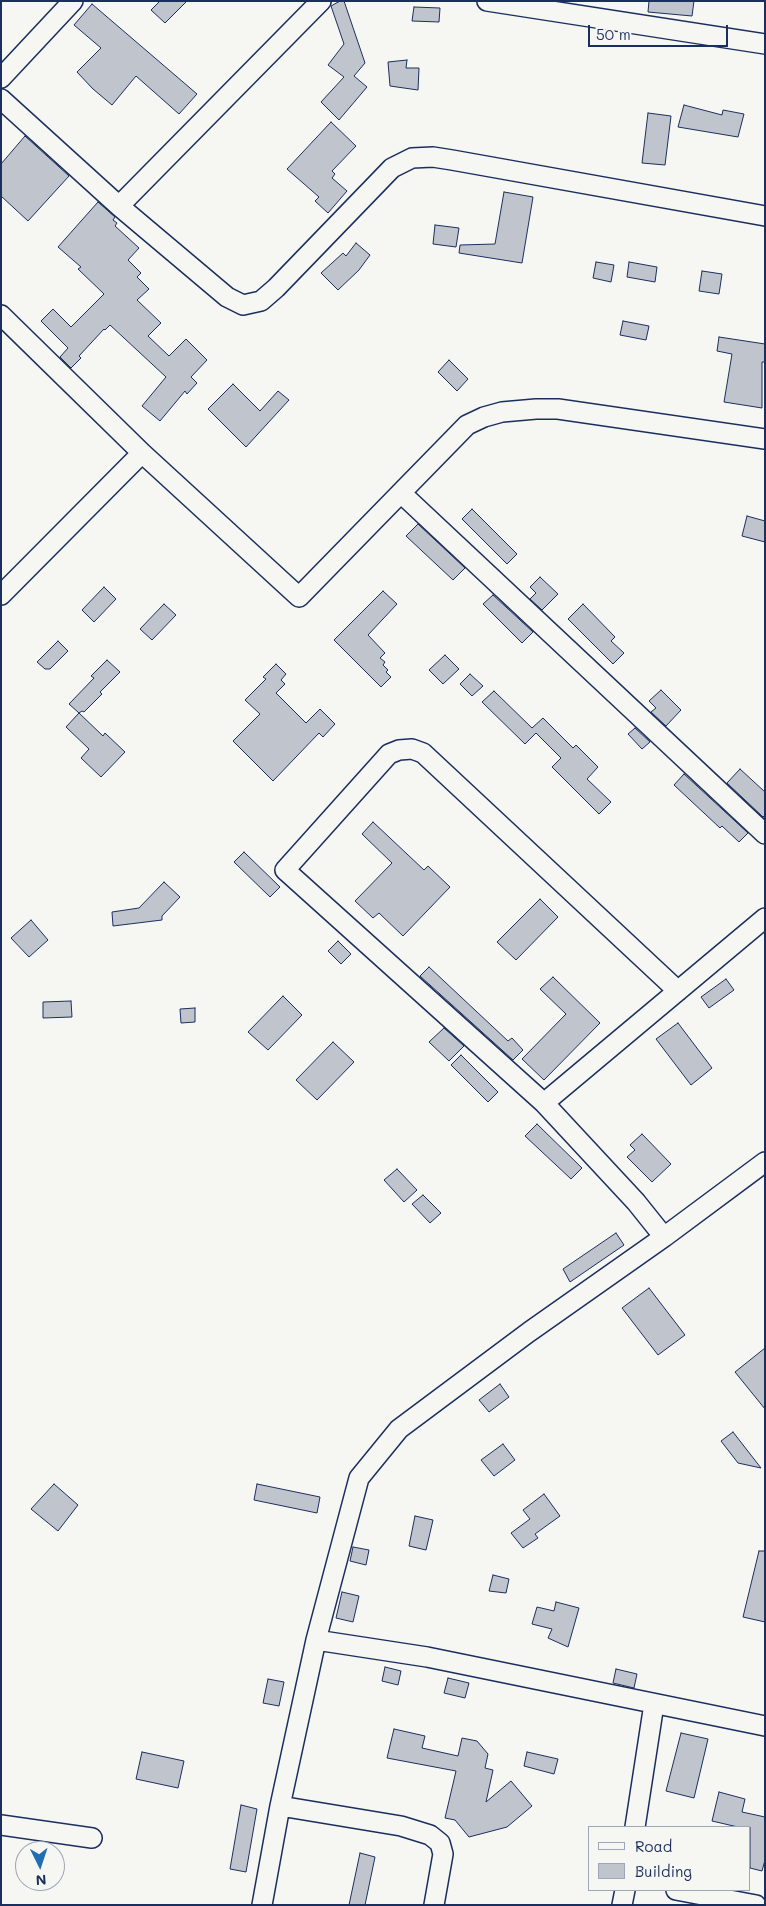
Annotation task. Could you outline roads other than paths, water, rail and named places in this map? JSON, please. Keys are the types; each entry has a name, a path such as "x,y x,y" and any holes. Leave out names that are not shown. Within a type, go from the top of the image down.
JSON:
{"street":[{"path":"1,78 73,1"},
{"path":"119,206 321,1"},
{"path":"487,1 765,44"},
{"path":"1,99 119,206 227,297 243,306 261,301 276,288 392,168 412,158 439,158 765,216"},
{"path":"1,315 142,454 299,597 467,425 484,417 502,412 536,409 558,410 765,438"},
{"path":"1,595 142,454"},
{"path":"401,493 765,834"},
{"path":"664,1237 636,1202 544,1103 285,870 389,754 400,750 412,749 423,753 678,991"},
{"path":"544,1103 765,918"},
{"path":"262,1905 280,1806 316,1640 359,1478 399,1430 521,1338 664,1237 765,1162"},
{"path":"316,1640 427,1657 765,1726"},
{"path":"635,1826 654,1704"},
{"path":"280,1806 401,1826 430,1835 440,1843 443,1854 434,1905"},
{"path":"1,1825 92,1838"},
{"path":"622,1905 625,1891"},
{"path":"681,1891 756,1905"}]}
